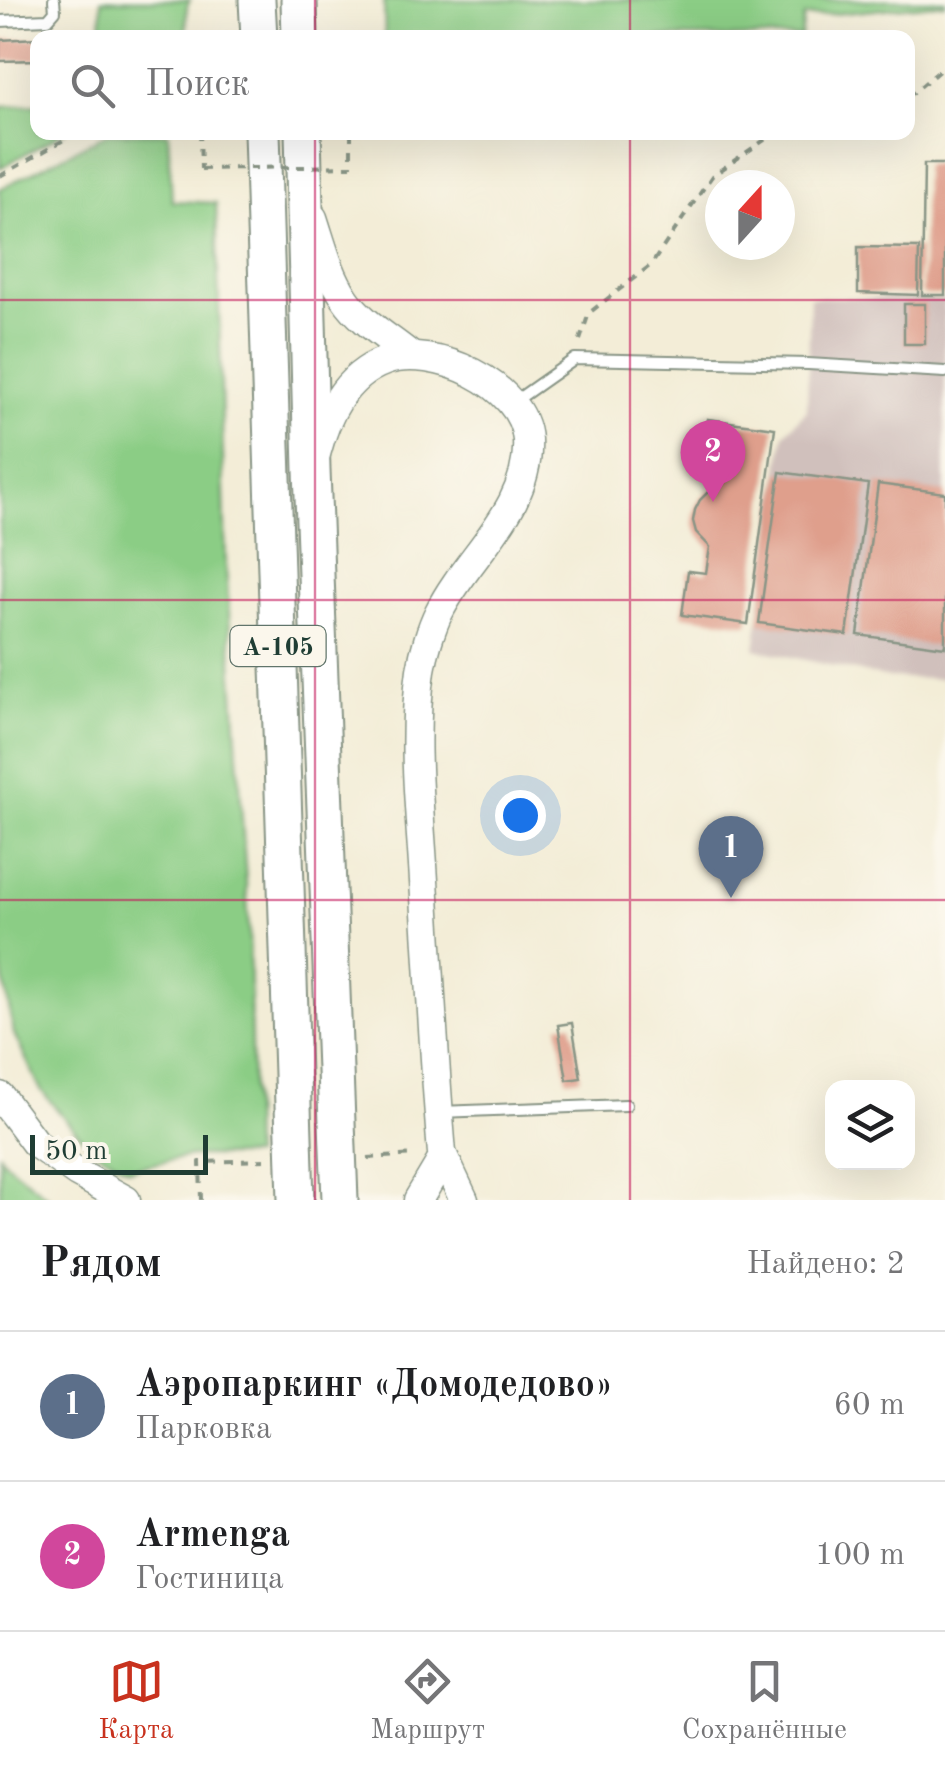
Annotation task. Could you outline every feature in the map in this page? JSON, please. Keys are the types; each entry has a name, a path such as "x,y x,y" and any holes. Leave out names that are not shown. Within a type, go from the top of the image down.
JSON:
{"highway":[{"path":"257,0 258,30"},
{"path":"299,0 300,30"},
{"name":"А-105","path":"262,140 296,1200"},
{"name":"А-105","path":"303,140 340,1200"}],"street":[{"path":"304,189 328,264 346,300 410,356"},
{"path":"312,470 335,402 356,378 382,362 410,356 450,364 481,378 503,394 522,421 526,436 526,463 516,496 438,613 422,667 416,737 442,1155 464,1200"},
{"path":"0,1096 34,1143 126,1200"},
{"path":"418,1200 442,1155"}],"lane":[{"path":"0,21 48,19 55,11 54,0"},
{"path":"510,404 574,359 808,364 945,372"},
{"path":"438,1112 626,1106"}],"path":[{"path":"915,91 945,66"},
{"path":"0,176 64,140"},
{"path":"200,140 201,169 352,166 351,140"},
{"path":"574,359 589,313 651,265 712,176 764,140"},
{"path":"339,1158 442,1155"},
{"path":"201,1200 200,1162 295,1160"}],"shaded area":[{"path":"810,297 945,299 945,679 889,678 755,649 784,434 807,410"}],"green space":[{"path":"101,0 190,0 186,30 102,30"},
{"path":"384,0 945,0 804,17 802,30 385,30"},
{"path":"30,105 30,140 50,140 0,168 0,107"},
{"path":"94,140 168,140 172,201 216,203 226,566 249,929 253,1156 191,1156 129,1169 96,1151 71,1126 41,1090 14,1034 0,959 0,189"},
{"path":"0,1155 4,1161 51,1200 0,1200"}],"building":[{"path":"30,38 30,60 0,61 0,40"},
{"path":"924,164 945,164 945,295 922,295"},
{"path":"858,247 919,248 918,295 858,293"},
{"path":"904,304 925,304 925,344 904,344"},
{"path":"708,419 775,428 748,624 682,615 688,571 706,573 710,547 696,532 695,510 708,492 718,488 721,465 703,462"},
{"path":"780,472 868,484 847,635 759,623"},
{"path":"878,484 945,493 945,647 858,635"},
{"path":"572,1023 581,1078 567,1080 558,1025"}],"place":[{"name":"Armenga","path":"713,502"},
{"name":"Аэропаркинг «Домодедово»","path":"731,898"}]}
